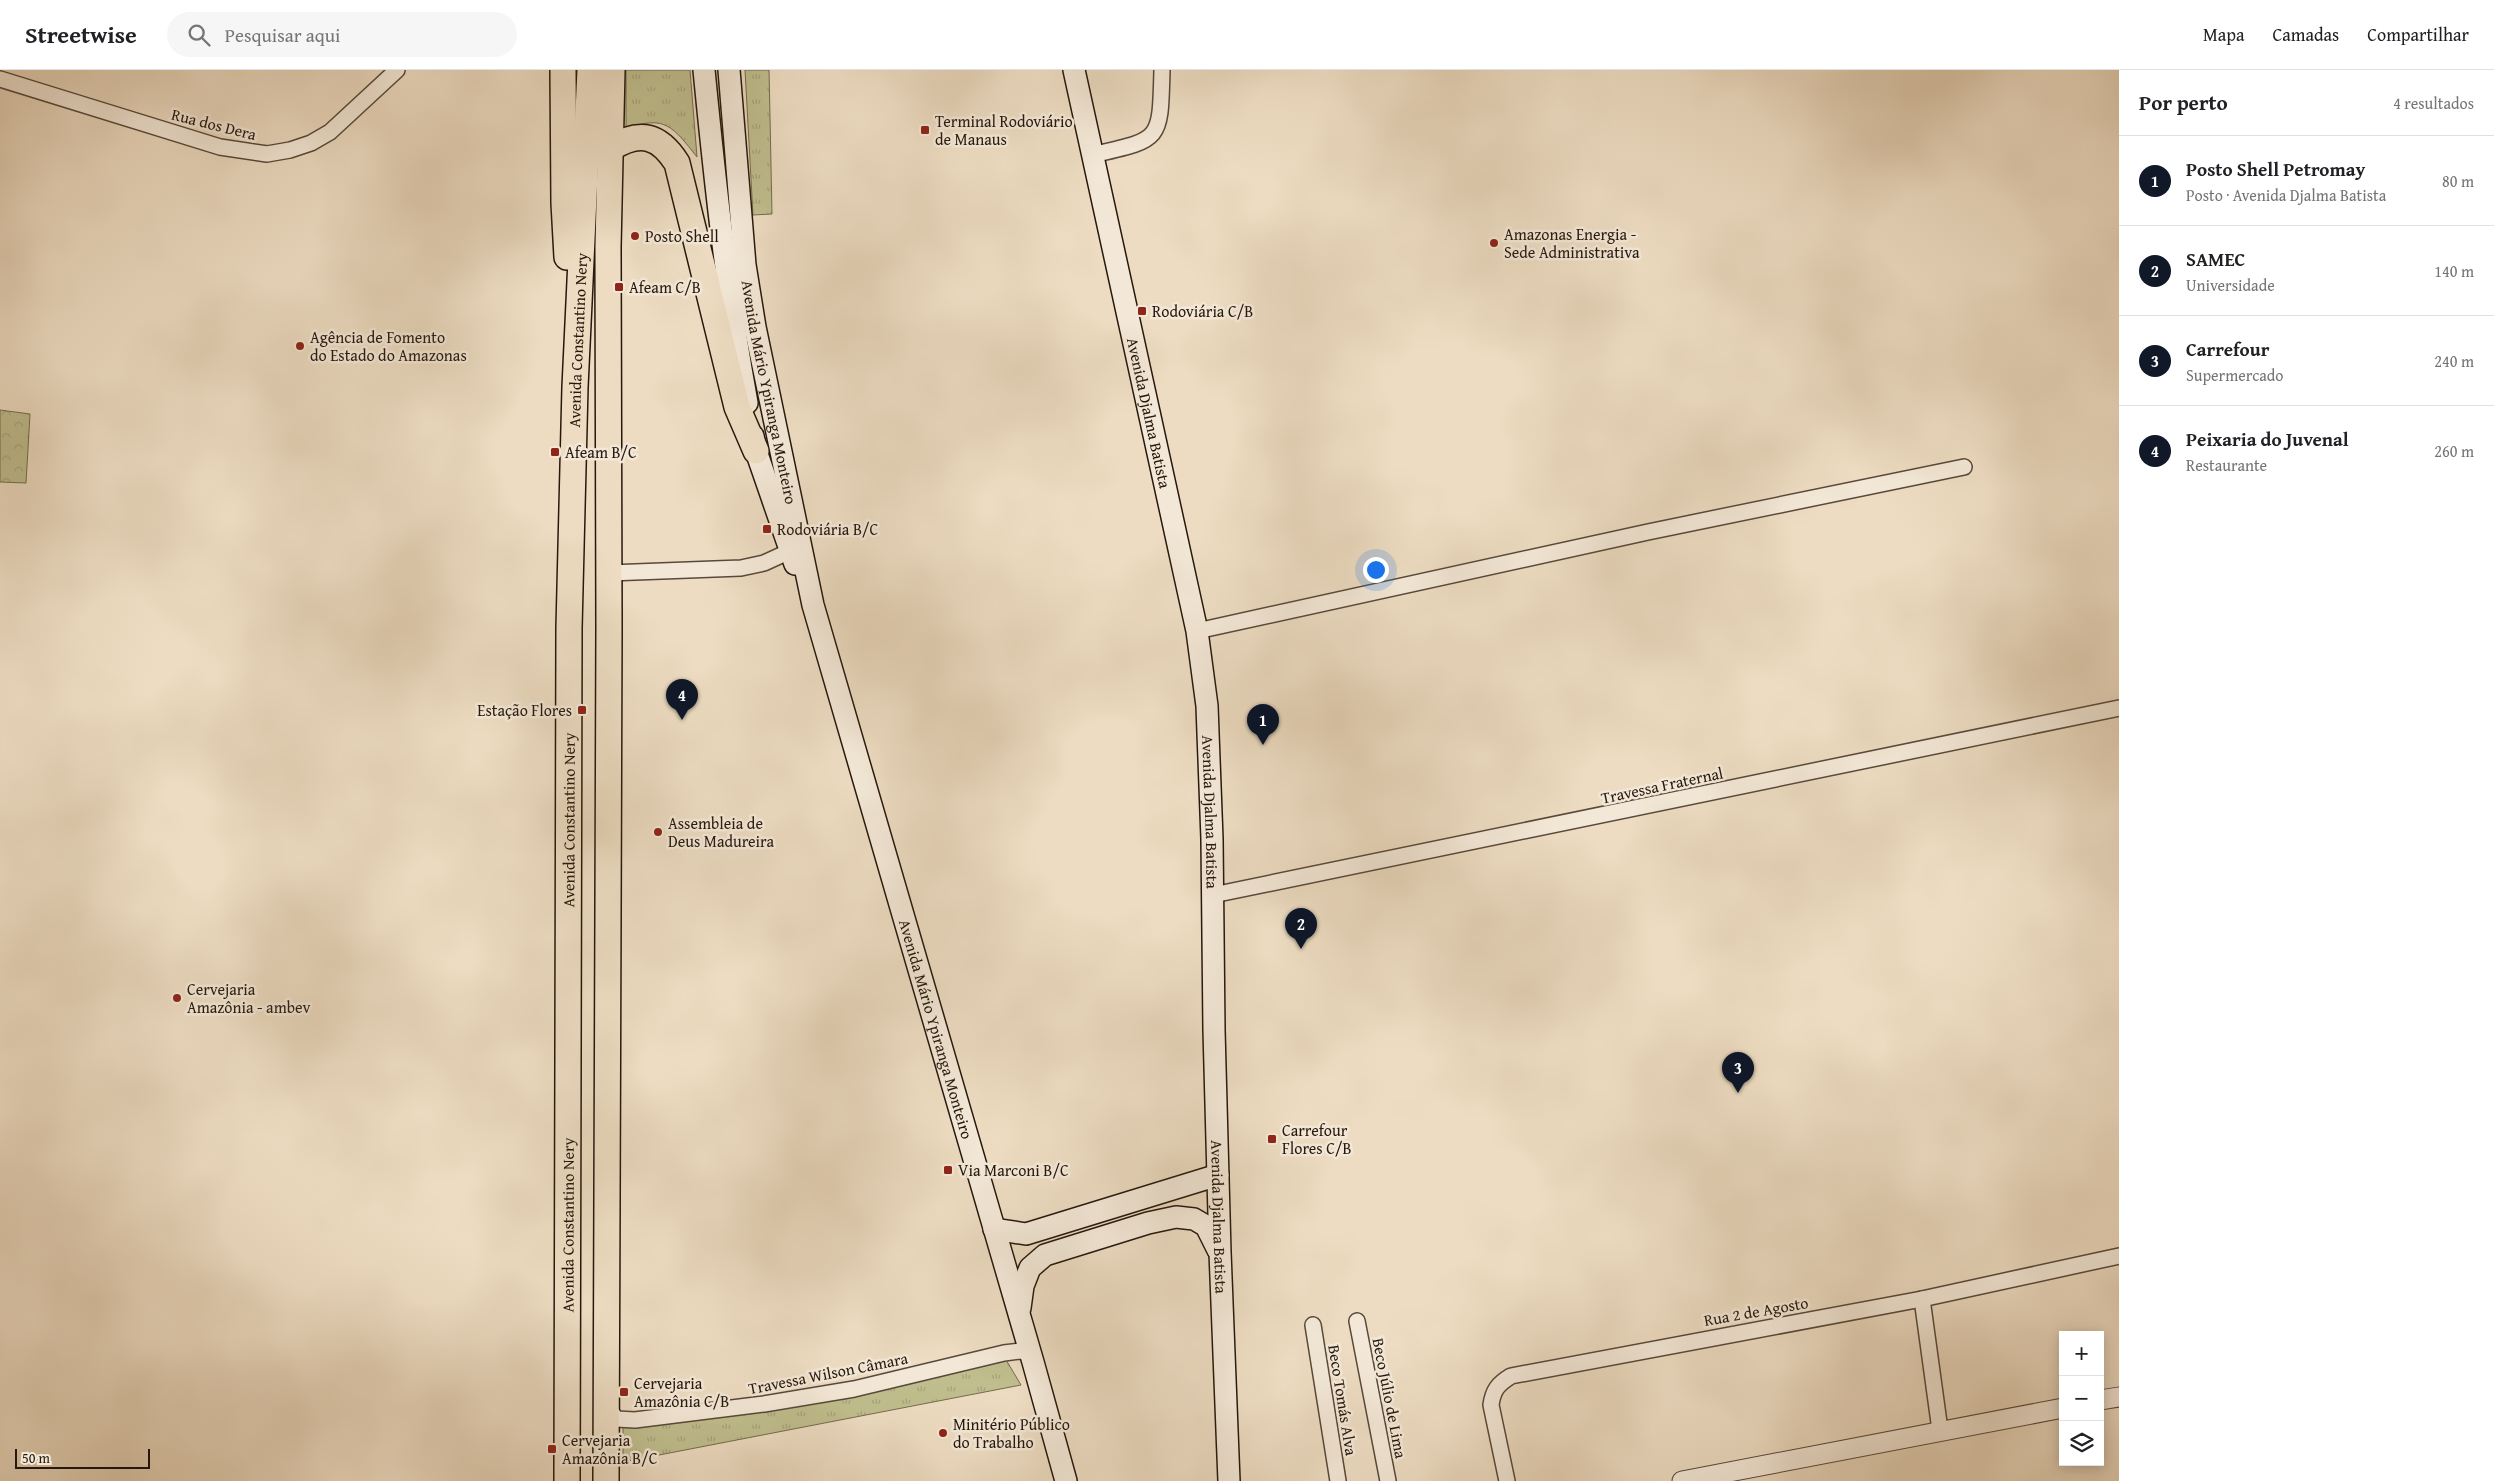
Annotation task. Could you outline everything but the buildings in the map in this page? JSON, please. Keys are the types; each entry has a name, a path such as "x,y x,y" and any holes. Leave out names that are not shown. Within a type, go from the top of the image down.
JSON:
{"highway":[{"path":"563,70 564,203 575,387"},
{"name":"Avenida Constantino Nery","path":"567,1481 569,628 575,387 590,70"},
{"name":"Avenida Constantino Nery","path":"606,1481 609,573 608,248 612,70"},
{"path":"611,148 625,140 641,137 658,141 667,149 677,163 732,388 756,451"}],"main road":[{"name":"Avenida Mário Ypiranga Monteiro","path":"704,70 717,207 731,316 756,451 796,549 813,605 1031,1353 1066,1481"},
{"name":"Avenida Mário Ypiranga Monteiro","path":"729,70 745,265 796,549"},
{"name":"Avenida Djalma Batista","path":"1074,70 1197,631 1207,706 1220,1252 1229,1481"},
{"path":"994,1228 1026,1234 1218,1175"},
{"path":"1019,1313 1023,1286 1030,1268 1045,1255 1148,1223 1176,1217 1194,1219 1206,1226 1220,1252"}],"street":[{"name":"Rua dos Dera","path":"0,80 220,147 267,154 290,150 311,143 330,132 398,70"},
{"path":"1092,155 1138,144 1148,140 1157,130 1161,112 1162,70"},
{"path":"1197,631 1648,532 1964,467"},
{"path":"609,573 741,568 764,564 796,549"},
{"name":"Travessa Fraternal","path":"1213,895 2119,708"},
{"name":"Rua 2 de Agosto","path":"1507,1481 1491,1405 1493,1393 1499,1383 1511,1376 1922,1299 2119,1256"},
{"path":"1922,1299 1940,1430"},
{"name":"Beco Júlio de Lima","path":"1357,1321 1388,1481"},
{"name":"Beco Tomás Alva","path":"1313,1325 1338,1481"},
{"name":"Travessa Wilson Câmara","path":"607,1405 616,1419 635,1420 764,1404 854,1389 1004,1353 1020,1350 1031,1353"},
{"path":"2104,1399 2119,1397"},
{"path":"1682,1481 1940,1430 2059,1409"}],"green space":[{"path":"626,70 690,70 697,157 681,138 667,126 659,123 650,123 626,129"},
{"path":"745,70 769,70 772,214 753,215"},
{"path":"0,410 30,414 26,483 0,482"},
{"path":"1005,1358 1021,1385 623,1462 623,1427 738,1413"}],"place":[{"name":"Terminal Rodoviário de Manaus","path":"925,130"},
{"name":"Posto Shell","path":"635,236"},
{"name":"Amazonas Energia - Sede Administrativa","path":"1494,243"},
{"name":"Afeam C/B","path":"619,287"},
{"name":"Rodoviária C/B","path":"1142,311"},
{"name":"Agência de Fomento do Estado do Amazonas","path":"300,346"},
{"name":"Afeam B/C","path":"555,452"},
{"name":"Rodoviária B/C","path":"767,529"},
{"name":"Estação Flores","path":"582,710"},
{"name":"Peixaria do Juvenal","path":"682,720"},
{"name":"Posto Shell Petromay","path":"1263,745"},
{"name":"Assembleia de Deus Madureira","path":"658,832"},
{"name":"SAMEC","path":"1301,949"},
{"name":"Cervejaria Amazônia - ambev","path":"177,998"},
{"name":"Carrefour","path":"1738,1093"},
{"name":"Carrefour Flores C/B","path":"1272,1139"},
{"name":"Via Marconi B/C","path":"948,1170"},
{"name":"Cervejaria Amazônia C/B","path":"624,1392"},
{"name":"Minitério Público do Trabalho","path":"943,1433"},
{"name":"Cervejaria Amazônia B/C","path":"552,1449"}]}
